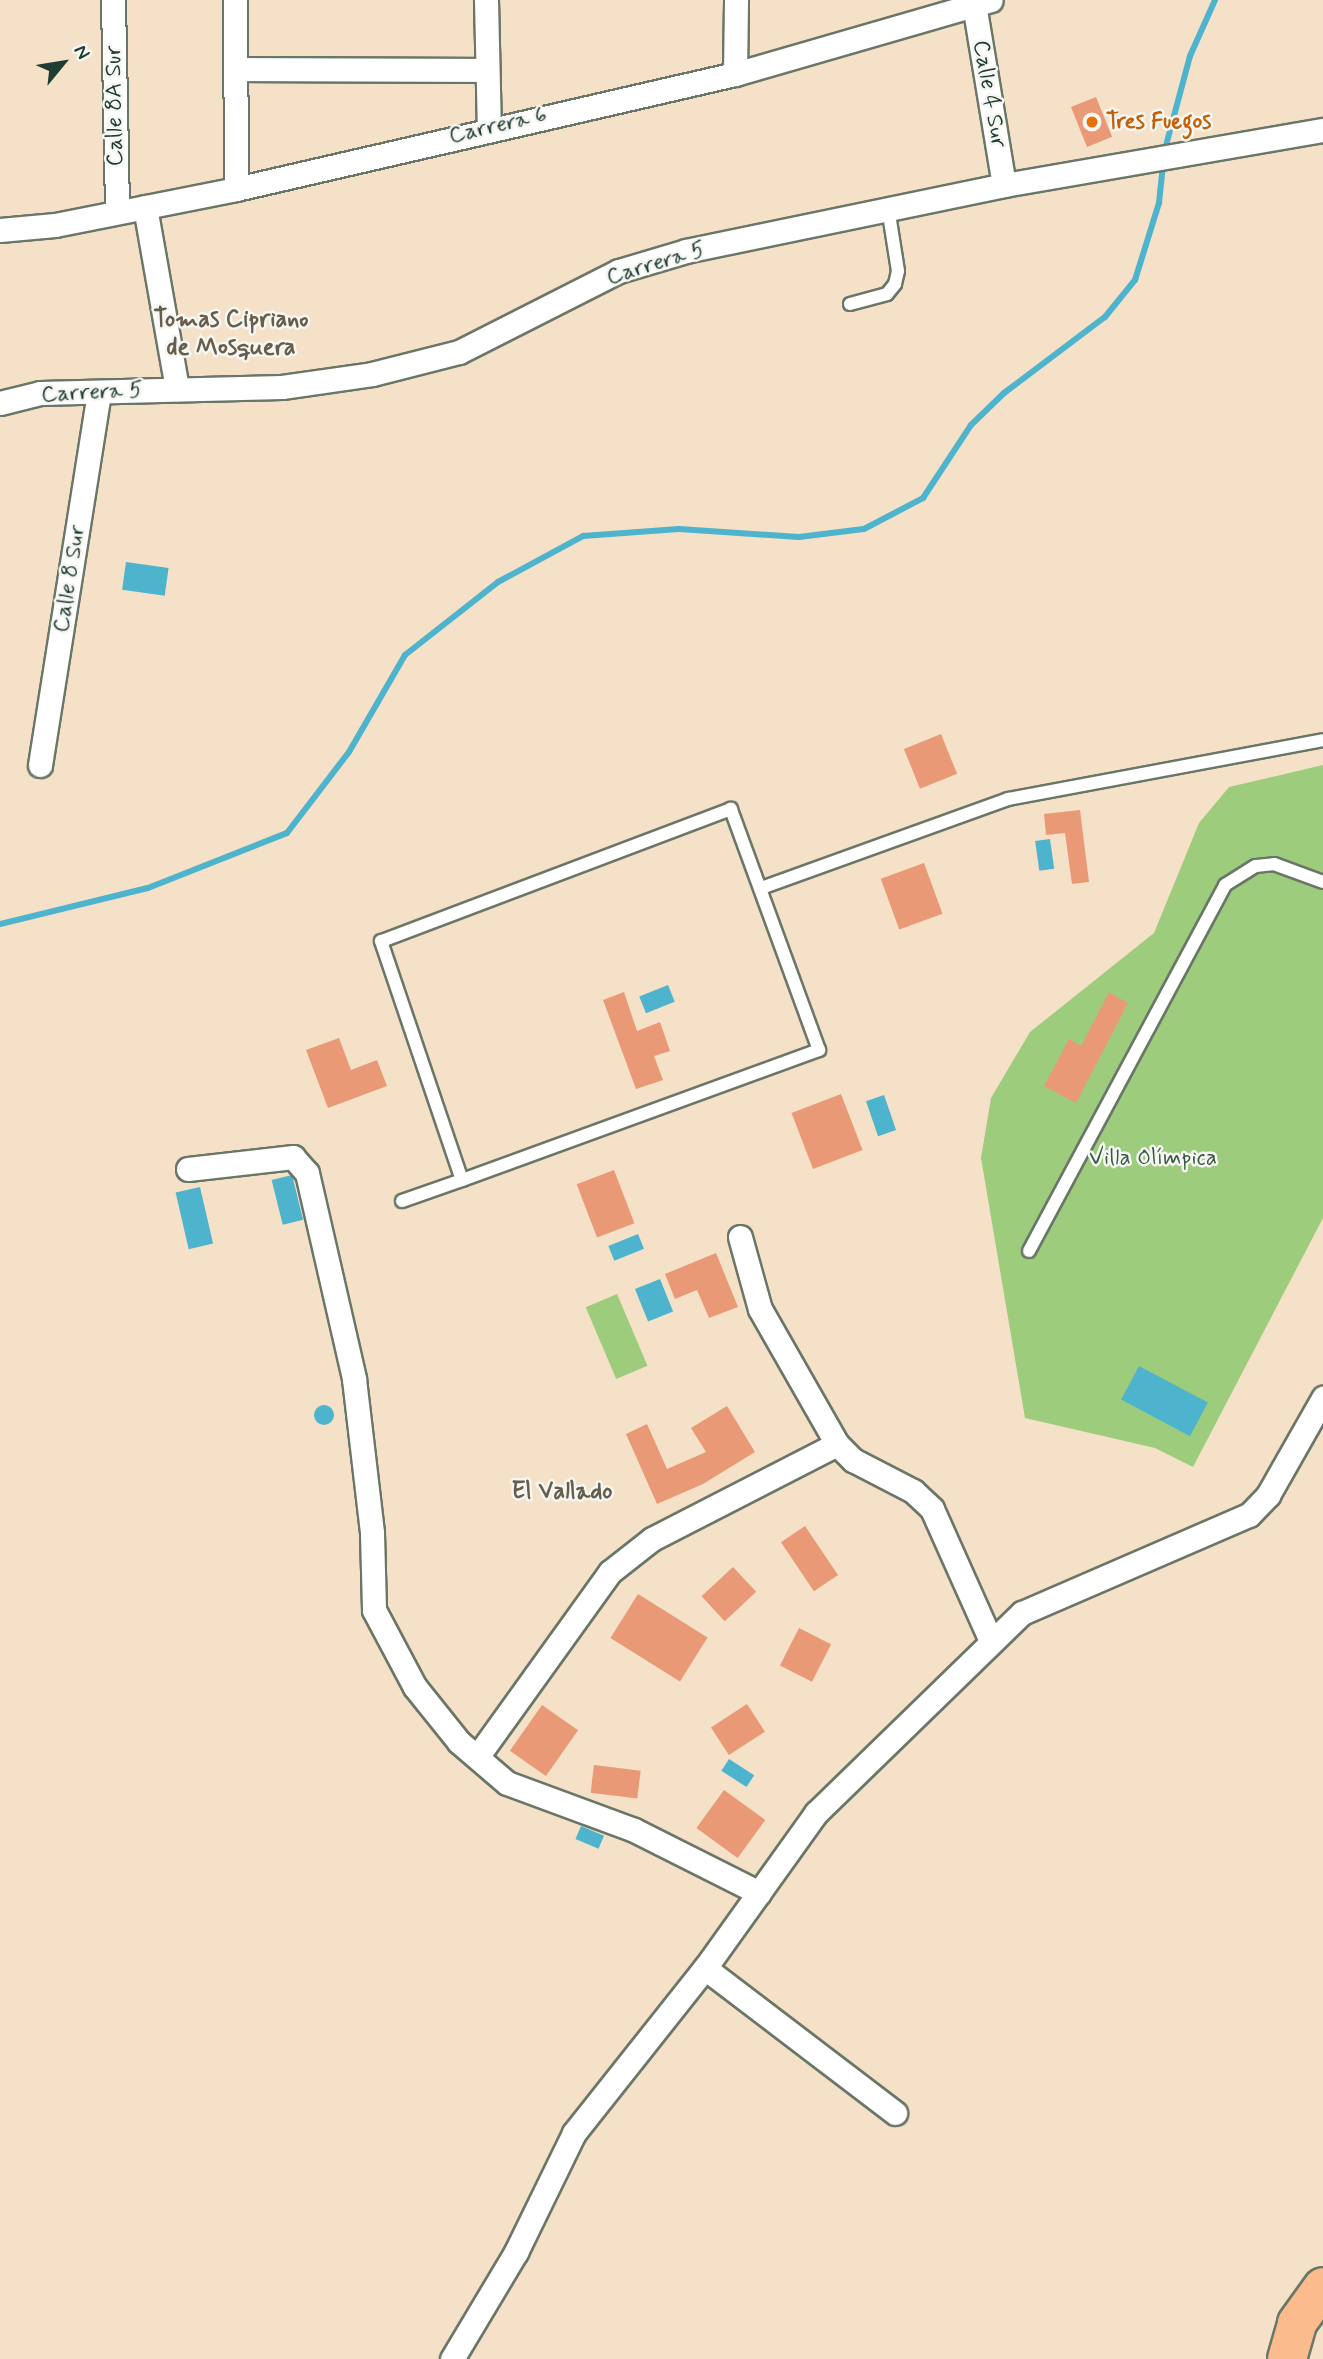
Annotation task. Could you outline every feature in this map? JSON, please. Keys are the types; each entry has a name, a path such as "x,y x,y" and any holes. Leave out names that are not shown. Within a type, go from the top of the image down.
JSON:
{"highway":[{"path":"1287,2359 1297,2323 1323,2287"}],"street":[{"name":"Calle 8A Sur","path":"113,0 117,212"},
{"path":"235,0 236,189"},
{"path":"486,0 489,128"},
{"path":"735,74 736,0"},
{"name":"Carrera 6","path":"0,230 117,212 236,189 489,128 735,74 907,11 982,2"},
{"name":"Calle 4 Sur","path":"982,2 1004,185"},
{"path":"236,69 487,70"},
{"name":"Carrera 5","path":"0,403 40,393 282,387 372,374 459,352 619,271 686,251 1004,185 1209,153 1323,130"},
{"path":"145,207 177,388"},
{"name":"Calle 8 Sur","path":"40,765 99,393"},
{"path":"188,1169 293,1157 301,1161 354,1379 372,1533 374,1610 415,1687 477,1757 508,1783 634,1830 759,1893"},
{"path":"740,1237 760,1309 836,1444 853,1460 913,1491 932,1509 991,1640"},
{"path":"452,2359 516,2252 574,2133 705,1968 816,1813 991,1640 1032,1608 1249,1515 1268,1495 1323,1398"},
{"path":"477,1757 610,1572 652,1539 836,1444"},
{"path":"705,1968 895,2113"}],"lane":[{"path":"850,304 887,294 895,284 898,271 888,208"},
{"path":"761,888 1007,799 1323,740"},
{"path":"402,1201 462,1180 819,1050 731,809 381,941 462,1180"},
{"path":"1029,1251 1225,885 1256,866 1274,864 1323,882"}],"green space":[{"name":"Villa Olímpica","path":"1323,765 1323,1218 1193,1467 1155,1448 1025,1418 981,1158 991,1098 1030,1032 1154,933 1199,823 1229,787"},
{"path":"617,1294 647,1366 616,1379 586,1307"}],"water":[{"path":"126,562 169,568 165,596 122,590"},
{"path":"1050,839 1054,869 1039,871 1035,841"},
{"path":"668,985 675,1002 646,1013 639,997"},
{"path":"884,1095 896,1130 878,1136 866,1101"},
{"path":"292,1175 303,1220 283,1225 272,1180"},
{"path":"200,1187 213,1244 189,1249 176,1193"},
{"path":"638,1234 644,1249 614,1261 608,1246"},
{"path":"660,1279 673,1311 648,1322 635,1289"},
{"path":"1139,1366 1208,1403 1190,1436 1121,1400"},
{"path":"324,1405 331,1408 334,1415 331,1422 324,1425 317,1422 314,1415 317,1408"},
{"path":"729,1759 754,1775 747,1787 721,1771"},
{"path":"581,1826 604,1836 599,1849 576,1839"}],"building":[{"name":"Tres Fuegos","path":"1096,97 1112,137 1087,147 1071,107"},
{"path":"941,734 957,774 920,789 904,749"},
{"path":"1080,810 1089,882 1072,884 1065,833 1046,835 1044,814"},
{"path":"924,863 942,914 899,929 881,879"},
{"path":"624,992 637,1031 660,1022 670,1051 654,1056 663,1080 636,1089 603,1000"},
{"path":"1109,992 1128,1003 1076,1103 1044,1086 1069,1039 1081,1046"},
{"path":"339,1038 351,1070 377,1060 387,1086 328,1108 306,1050"},
{"path":"841,1094 863,1150 813,1169 792,1113"},
{"path":"614,1170 634,1223 597,1238 577,1184"},
{"path":"716,1253 738,1307 709,1318 697,1290 675,1299 665,1274"},
{"path":"727,1406 755,1452 703,1484 657,1504 626,1434 647,1424 667,1469 706,1452 691,1428"},
{"path":"805,1526 838,1575 814,1591 781,1542"},
{"path":"733,1567 756,1592 725,1621 702,1596"},
{"path":"638,1594 708,1637 680,1682 610,1638"},
{"path":"799,1628 831,1644 812,1682 780,1665"},
{"path":"747,1704 765,1732 729,1755 711,1727"},
{"path":"542,1705 578,1730 546,1776 510,1751"},
{"path":"594,1765 641,1771 637,1799 591,1793"},
{"path":"724,1790 765,1820 738,1858 696,1828"}],"waterway":[{"path":"1164,153 1190,56 1215,0"},
{"path":"0,924 148,888 287,833 349,752 405,655 498,582 583,536 679,529 799,537 864,529 923,498 971,425 1004,393 1105,317 1135,280 1159,203 1163,164"}],"place":[{"name":"Tres Fuegos","path":"1092,122"}],"district":[{"name":"Tomas Cipriano de Mosquera","path":"231,334"},
{"name":"El Vallado","path":"562,1492"}]}
